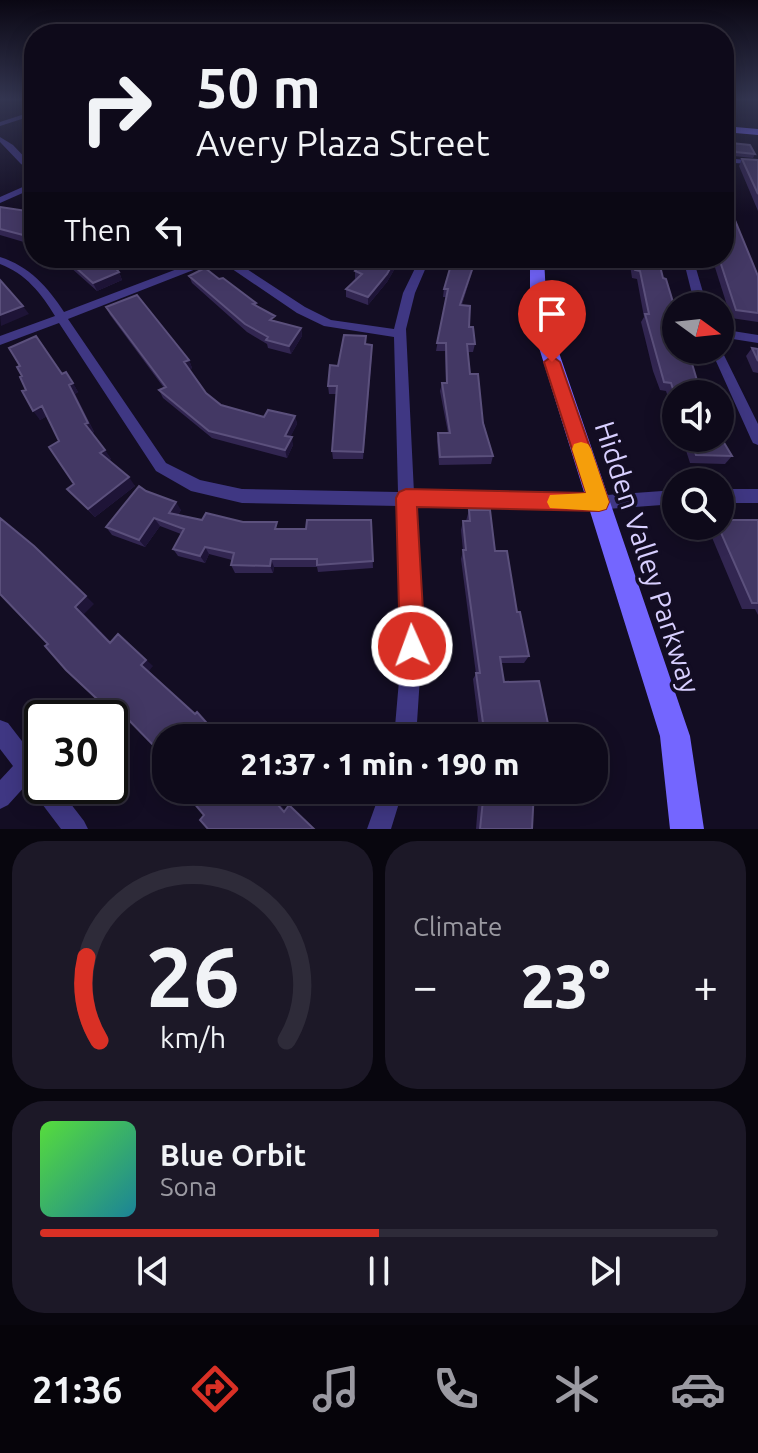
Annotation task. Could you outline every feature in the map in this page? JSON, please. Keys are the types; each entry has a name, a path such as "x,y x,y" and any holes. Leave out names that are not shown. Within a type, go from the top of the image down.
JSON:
{"street":[{"path":"0,139 9,143 18,162 24,165"},
{"path":"734,161 758,163"},
{"path":"0,200 24,189"},
{"path":"0,260 13,265 44,289 161,467 197,486 242,496 599,502 662,498"},
{"path":"0,341 189,268"},
{"path":"238,268 301,310 328,323 400,334"},
{"path":"406,724 412,646 400,334 409,293 420,268"},
{"name":"Hidden Valley Parkway","path":"534,268 545,338 675,736 687,829"},
{"path":"691,268 697,292"},
{"path":"734,335 758,339"},
{"path":"723,364 758,439"},
{"path":"734,496 758,496"},
{"path":"0,731 24,761"},
{"path":"0,797 24,786"},
{"path":"57,804 76,829"},
{"path":"379,829 387,804"}],"building":[{"path":"734,143 750,145 755,154 736,152"},
{"path":"742,159 758,160 758,194"},
{"path":"0,207 24,211 24,235 0,229"},
{"path":"734,218 758,276 758,313 736,310 734,292 730,292 722,268 734,268"},
{"path":"76,268 116,268 119,272 93,283"},
{"path":"205,268 256,303 253,304 275,316 270,320 301,328 289,346 266,340 268,337 245,324 189,276"},
{"path":"358,268 390,268 368,297 346,289 362,274 355,271"},
{"path":"450,268 473,268 460,305 470,306 469,327 473,327 475,344 467,344 470,374 478,374 483,423 493,456 440,457 438,433 450,433 442,383 447,383 446,343 437,343 448,289 444,289"},
{"path":"635,268 660,268 670,292 662,292 662,364 692,364 697,380 663,380 645,314 649,314 640,271"},
{"path":"0,280 23,306 0,315"},
{"path":"137,295 189,360 184,362 206,393 221,405 264,417 268,410 295,416 285,436 292,437 285,450 209,431 159,390 166,387 106,307"},
{"path":"344,335 366,336 365,344 372,345 363,452 332,451 337,386 328,386 330,365 338,366"},
{"path":"36,336 62,374 66,372 73,383 69,385 88,423 85,424 105,450 100,453 129,477 88,509 67,489 74,484 49,447 59,441 42,406 33,411 22,391 26,390 17,367 20,366 9,348"},
{"path":"695,452 730,452 732,456 696,455"},
{"path":"139,486 176,502 169,513 202,520 206,513 243,522 277,522 275,529 306,529 307,520 371,520 373,561 317,565 317,559 271,559 270,566 231,565 234,553 205,547 200,556 173,549 184,529 154,518 139,540 106,527"},
{"path":"469,510 490,510 495,551 507,551 517,612 520,612 529,656 500,657 504,682 539,681 548,724 483,723 476,673 480,673 463,550 466,550 463,521 470,521"},
{"path":"0,518 86,596 75,607 110,643 118,634 146,660 141,665 208,724 152,724 152,744 128,719 128,700 98,700 66,670 45,646 48,644 0,594"},
{"path":"734,520 758,520 758,603 752,603 724,540 734,540"},
{"path":"195,804 277,804 284,812 289,805 314,829 208,829 200,820 204,815"},
{"path":"483,804 533,804 532,829 480,829"}],"slow traffic":[{"path":"557,502 599,502 581,449"}],"route":[{"path":"412,646 406,498 599,502 552,362"}]}
